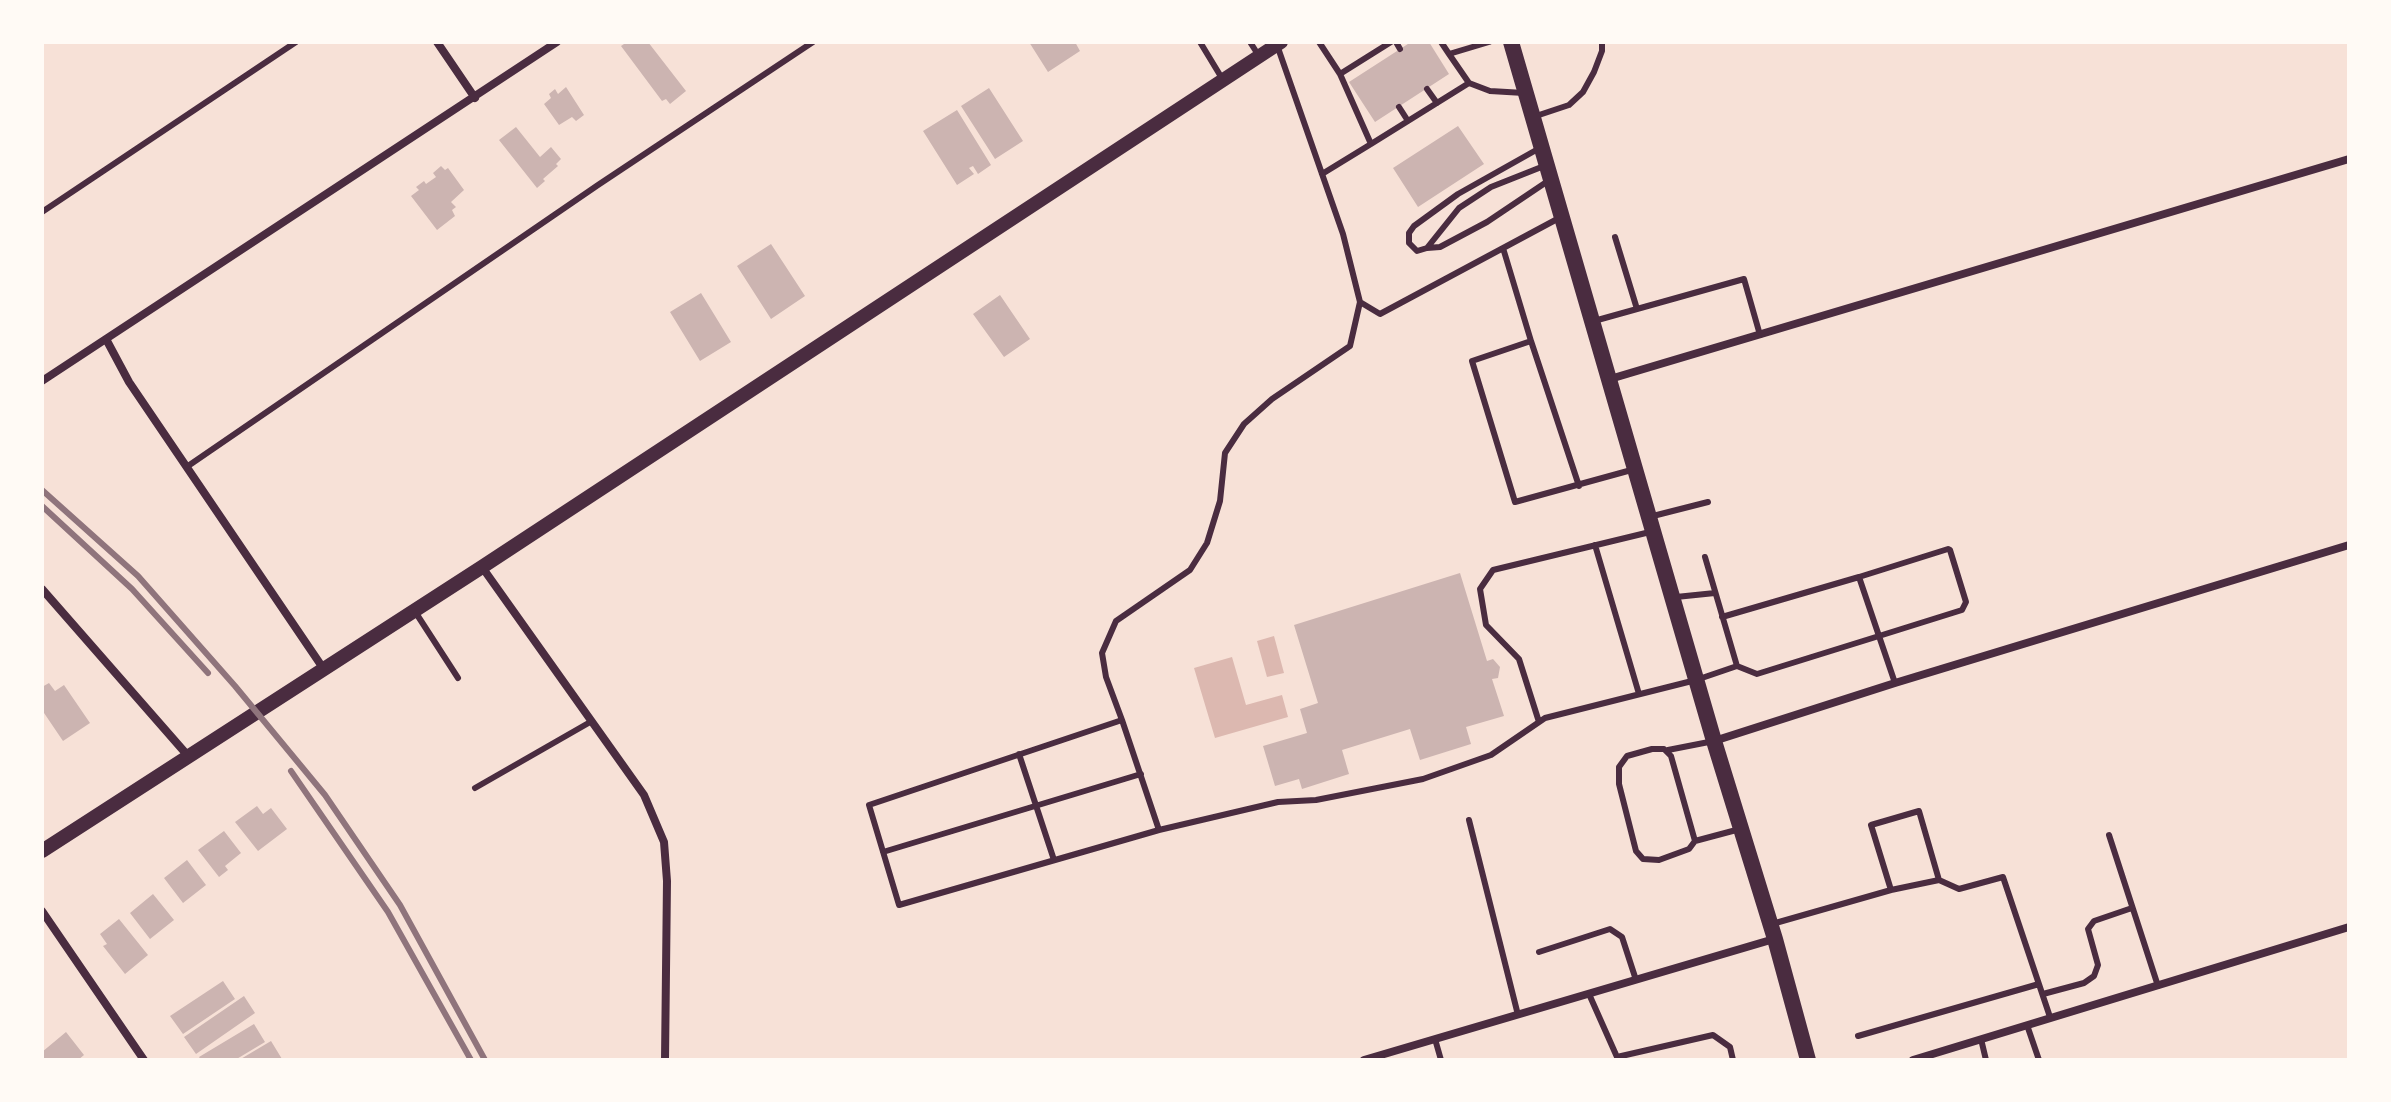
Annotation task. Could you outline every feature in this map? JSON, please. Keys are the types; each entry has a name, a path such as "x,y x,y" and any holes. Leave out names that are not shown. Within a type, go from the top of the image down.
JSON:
{"main road":[{"path":"1511,42 1808,1060"}],"street":[{"path":"437,42 475,98"},
{"path":"42,381 557,42"},
{"path":"42,851 482,567 1279,43"},
{"path":"1610,379 2349,159"},
{"path":"106,339 129,382 323,668"},
{"path":"1714,741 2349,545"},
{"path":"482,567 644,795 664,842 667,881 665,1060"},
{"path":"42,589 189,757"},
{"path":"42,911 144,1060"},
{"path":"1913,1060 2349,927"},
{"path":"1364,1060 1636,980 1772,932"}],"lane":[{"path":"42,212 296,42"},
{"path":"188,466 813,42"},
{"path":"1200,42 1223,80"},
{"path":"1250,42 1259,56"},
{"path":"1319,42 1340,74 1371,144"},
{"path":"1441,42 1469,83 1490,91 1526,93"},
{"path":"1449,54 1489,42"},
{"path":"1533,117 1569,105 1583,92 1602,51 1602,42"},
{"path":"1159,830 1106,677 1102,653 1116,621 1190,570 1207,543 1216,515 1225,453 1244,424 1272,399 1350,346 1360,302 1343,234 1279,43"},
{"path":"1340,74 1396,44"},
{"path":"1367,57 1374,67"},
{"path":"1322,174 1469,83"},
{"path":"1427,89 1437,103"},
{"path":"1399,107 1408,121"},
{"path":"1542,147 1458,194 1414,226 1409,233 1409,243 1417,251 1440,247 1487,222 1549,172"},
{"path":"1427,248 1459,208 1491,187 1549,172"},
{"path":"1360,302 1380,314 1562,217"},
{"path":"1615,237 1637,309"},
{"path":"1503,248 1579,486"},
{"path":"1593,322 1744,279 1760,335"},
{"path":"1531,341 1472,361 1515,502 1635,469"},
{"path":"1539,722 1519,659 1486,625 1480,589 1493,570 1595,545 1708,502"},
{"path":"1595,545 1639,694"},
{"path":"1122,720 869,805 899,905 1159,830 1278,802 1316,800 1423,779 1491,755 1545,718 1696,680 1737,666 1757,674 1962,610 1966,602 1950,550 1722,617"},
{"path":"1705,557 1737,666"},
{"path":"1859,577 1895,683"},
{"path":"1672,597 1715,593"},
{"path":"414,610 458,678"},
{"path":"475,788 592,721"},
{"path":"1714,741 1668,750 1652,749 1627,756 1619,767 1619,784 1636,851 1643,859 1659,860 1689,849 1695,841 1740,829"},
{"path":"1668,750 1695,841"},
{"path":"1019,754 1054,860"},
{"path":"883,852 1141,774"},
{"path":"1891,890 1871,825 1919,811 1939,880"},
{"path":"1469,820 1518,1015"},
{"path":"2109,835 2158,986"},
{"path":"1772,932 1891,890 1939,880 1959,889 2003,877 2050,1017"},
{"path":"2043,994 2084,983 2094,976 2098,965 2088,929 2094,921 2132,908"},
{"path":"1539,952 1610,929 1622,937 1636,980"},
{"path":"1858,1036 2039,984"},
{"path":"1589,994 1617,1057 1713,1035 1730,1047 1733,1060"},
{"path":"2027,1025 2039,1060"},
{"path":"1435,1039 1441,1060"},
{"path":"1981,1039 1986,1060"}],"shaded area":[{"path":"1274,636 1284,673 1267,677 1257,641"},
{"path":"1232,657 1246,705 1282,695 1288,717 1215,738 1194,668"}],"building":[{"path":"627,42 648,42 686,91 670,104 666,99 662,101 621,46"},
{"path":"1029,42 1075,42 1080,51 1048,72"},
{"path":"1411,42 1429,42 1449,74 1375,122 1349,82"},
{"path":"566,87 584,115 576,121 572,117 559,125 544,104 555,89 558,94"},
{"path":"989,88 1023,141 995,159 961,106"},
{"path":"957,110 991,165 978,174 973,166 969,168 974,174 957,185 923,131"},
{"path":"1458,126 1484,164 1418,207 1393,168"},
{"path":"516,127 540,157 551,147 561,159 537,188 499,140"},
{"path":"441,166 445,170 448,168 464,190 451,202 456,207 452,210 455,216 437,230 411,196 419,190 416,187 436,177 433,173"},
{"path":"771,244 805,296 771,319 737,266"},
{"path":"701,293 731,342 700,361 670,312"},
{"path":"1000,295 1030,339 1004,357 973,314"},
{"path":"1460,573 1487,661 1493,659 1500,667 1498,678 1492,679 1504,716 1466,727 1471,744 1420,760 1410,729 1342,750 1349,774 1302,789 1299,779 1275,786 1263,746 1307,733 1300,709 1318,703 1294,625"},
{"path":"49,683 55,691 64,685 90,723 63,741 42,710 42,687"},
{"path":"257,806 263,814 271,808 287,829 258,851 235,822"},
{"path":"224,831 241,853 225,866 228,870 219,877 198,850"},
{"path":"187,860 206,885 183,903 164,878"},
{"path":"153,894 174,920 150,939 130,913"},
{"path":"119,919 148,955 125,974 103,946 107,944 100,934"},
{"path":"223,981 235,999 183,1034 170,1016"},
{"path":"244,996 255,1013 196,1054 184,1037"},
{"path":"254,1024 265,1042 235,1060 201,1060 199,1057"},
{"path":"66,1032 84,1055 78,1060 42,1060 42,1052"},
{"path":"271,1041 282,1059 239,1060"}],"railway":[{"path":"42,490 138,576 325,795 400,905 485,1060"},
{"path":"42,506 132,589 208,673"},
{"path":"291,771 388,912 471,1060"}]}
